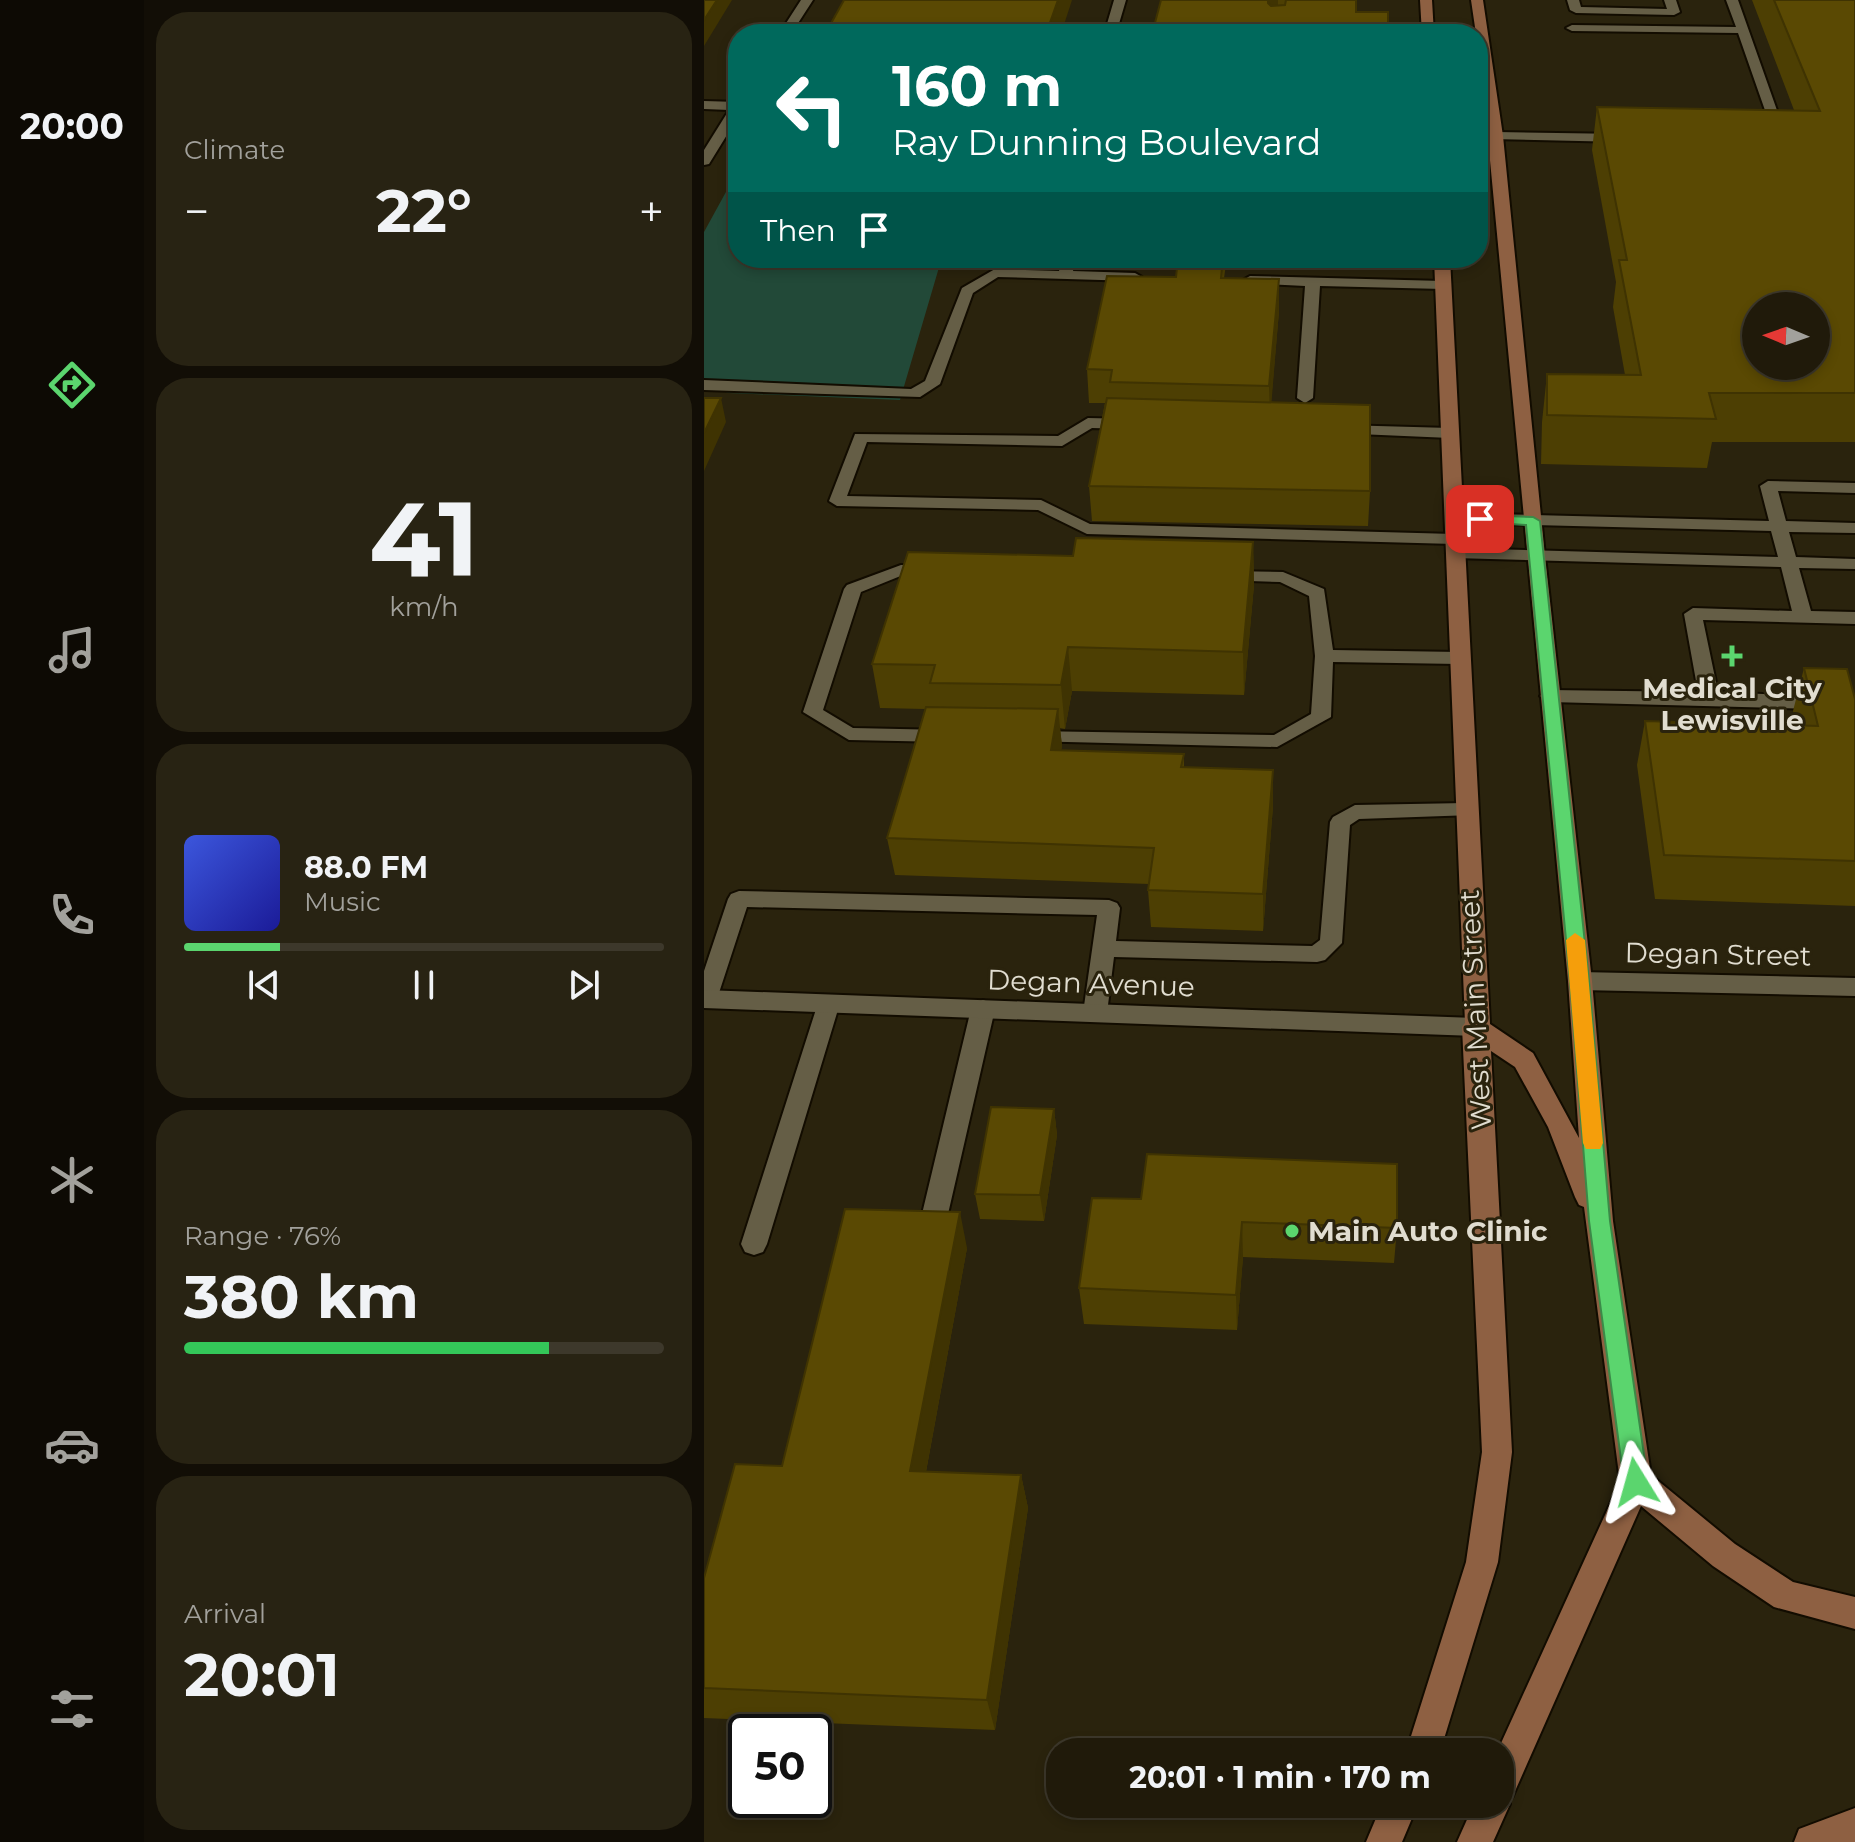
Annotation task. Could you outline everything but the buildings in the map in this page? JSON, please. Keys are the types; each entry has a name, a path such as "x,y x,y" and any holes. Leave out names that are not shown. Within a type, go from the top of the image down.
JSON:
{"main road":[{"path":"1426,0 1427,24"},
{"path":"1477,0 1479,24"},
{"path":"1488,118 1496,136 1535,556 1580,981 1599,1221 1636,1482 1514,1755"},
{"name":"West Main Street","path":"1427,1738 1482,1562 1497,1452 1442,268"},
{"path":"1475,1027 1524,1060 1561,1126 1599,1221"},
{"path":"1636,1482 1724,1555 1786,1596 1855,1613"},
{"path":"1384,1842 1394,1818"},
{"path":"1475,1842 1486,1818"},
{"path":"1812,1842 1855,1826"}],"street":[{"path":"791,24 807,0"},
{"path":"704,105 728,106"},
{"path":"704,161 728,122"},
{"name":"Degan Street","path":"1580,981 1855,987"},
{"name":"Degan Avenue","path":"705,999 1475,1027"}],"lane":[{"path":"1113,24 1120,0"},
{"path":"1573,0 1576,10 1674,12 1670,0"},
{"path":"1732,0 1773,116 1764,134 1747,140"},
{"path":"1572,28 1743,30"},
{"path":"1496,136 1637,138"},
{"path":"1065,275 1067,268"},
{"path":"704,385 914,394 932,384 967,291 995,273 1158,277"},
{"path":"1235,279 1443,285"},
{"path":"1305,398 1313,281"},
{"path":"1151,425 1088,423 1062,441 861,437 837,501 1041,505 1087,529 1455,546 1535,556 1855,564"},
{"path":"1324,429 1450,433"},
{"path":"1803,616 1768,486 1855,488"},
{"path":"1454,518 1855,528"},
{"path":"949,571 901,570 853,589 813,712 849,734 960,736"},
{"path":"1008,737 1277,741 1321,717 1324,656 1318,593 1283,577 1204,576"},
{"path":"1709,698 1693,614 1855,618"},
{"path":"1324,656 1459,658"},
{"path":"1550,696 1855,704"},
{"path":"1103,949 1317,954 1331,943 1340,822 1355,812 1466,810"},
{"path":"705,999 739,899 1109,908 1095,1013"},
{"path":"754,1244 829,1003"},
{"path":"935,1214 983,1009"}],"green space":[{"path":"728,188 728,268 939,268 900,400 729,393 704,386 704,232"}],"slow traffic":[{"path":"1575,940 1593,1143"}],"place":[{"name":"Medical City Lewisville","path":"1732,656"},
{"name":"Main Auto Clinic","path":"1292,1231"}],"route":[{"path":"1480,519 1533,521 1580,981 1599,1221 1636,1482"}]}
